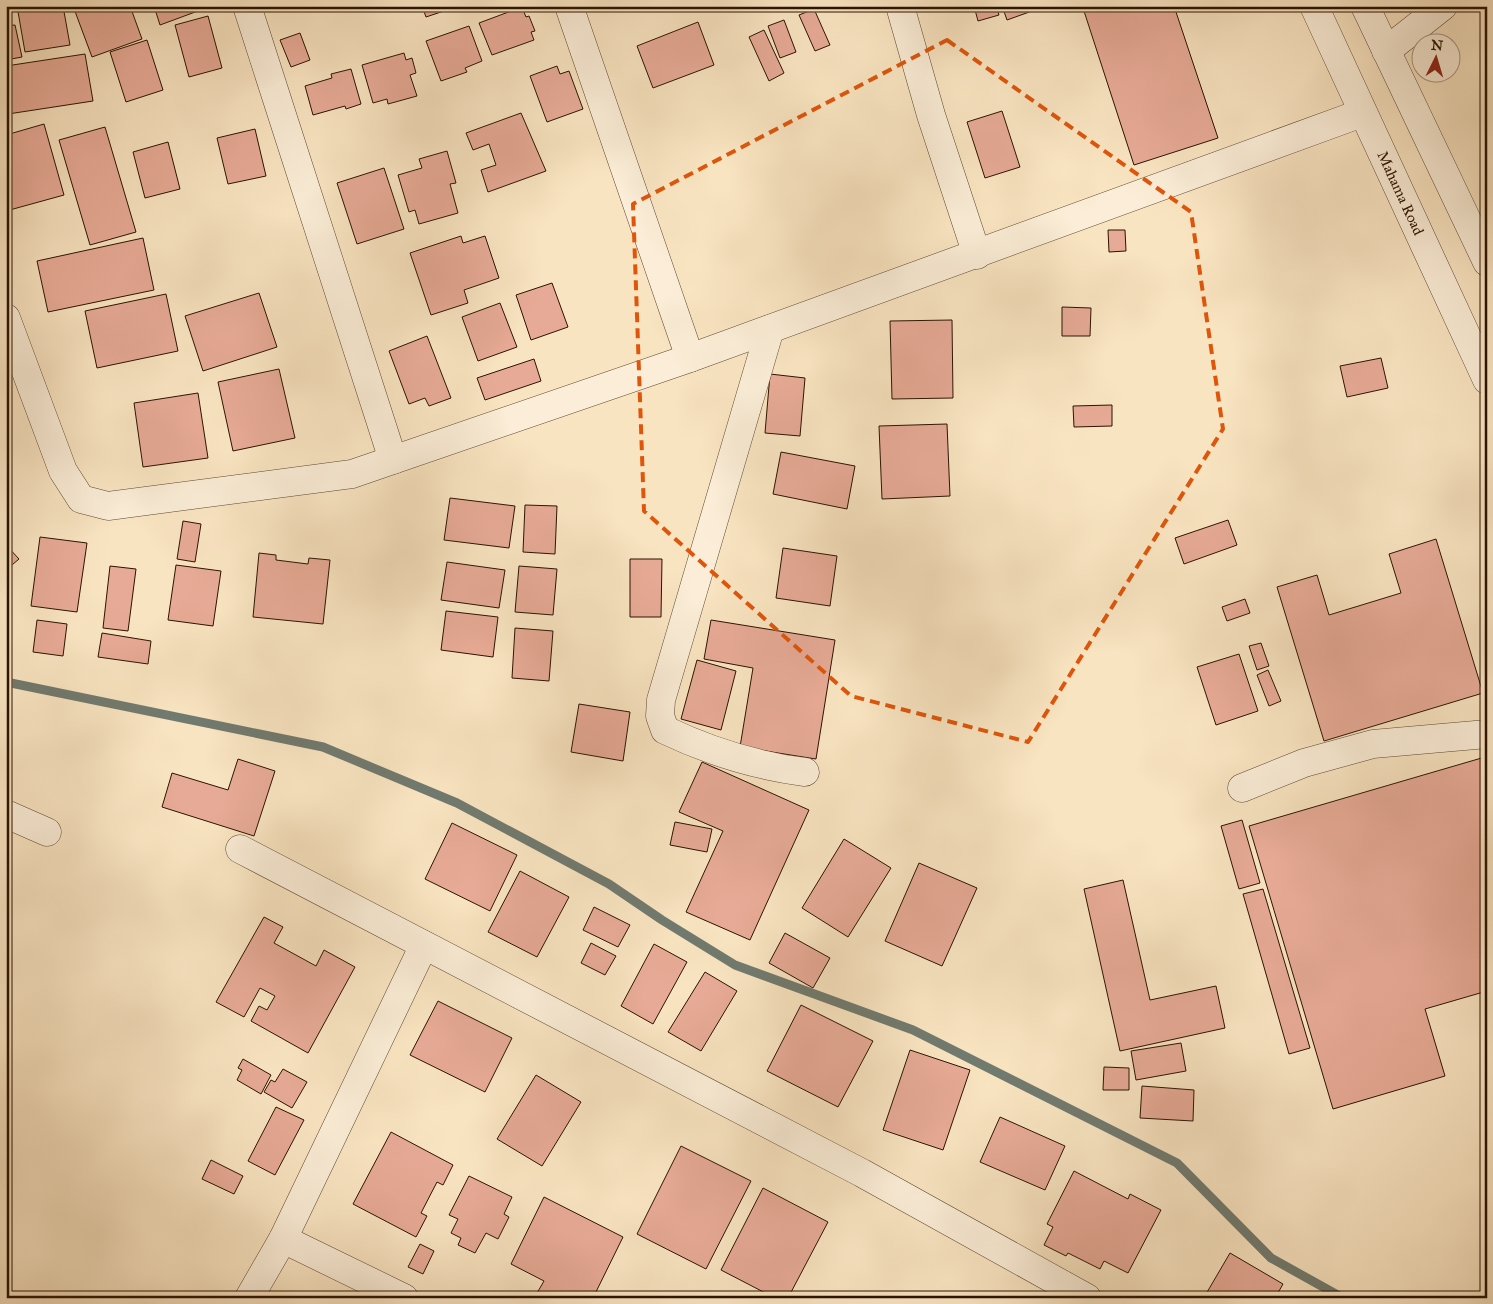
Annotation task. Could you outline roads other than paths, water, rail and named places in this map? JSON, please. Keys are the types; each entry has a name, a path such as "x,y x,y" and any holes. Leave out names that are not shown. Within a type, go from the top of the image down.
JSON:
{"street":[{"path":"248,6 393,460"},
{"path":"569,6 690,358"},
{"path":"900,6 931,115 977,255"},
{"name":"Mahama Road","path":"1314,6 1487,380"},
{"path":"1365,6 1487,262"},
{"path":"1386,51 1443,6"},
{"path":"6,318 63,471 81,499 108,506 352,474 690,358 977,255 1362,113"},
{"path":"770,329 661,700 660,716 665,730 688,741 775,768 805,772"},
{"path":"1242,788 1304,763 1374,744 1487,734"},
{"path":"6,814 47,832"},
{"path":"240,849 862,1173 1087,1298"},
{"path":"249,1298 283,1239 424,945"},
{"path":"283,1239 404,1298"}],"waterway":[{"path":"6,682 323,747 457,803 609,884 662,920 735,965 913,1030 1177,1163 1271,1258 1343,1298"}]}
